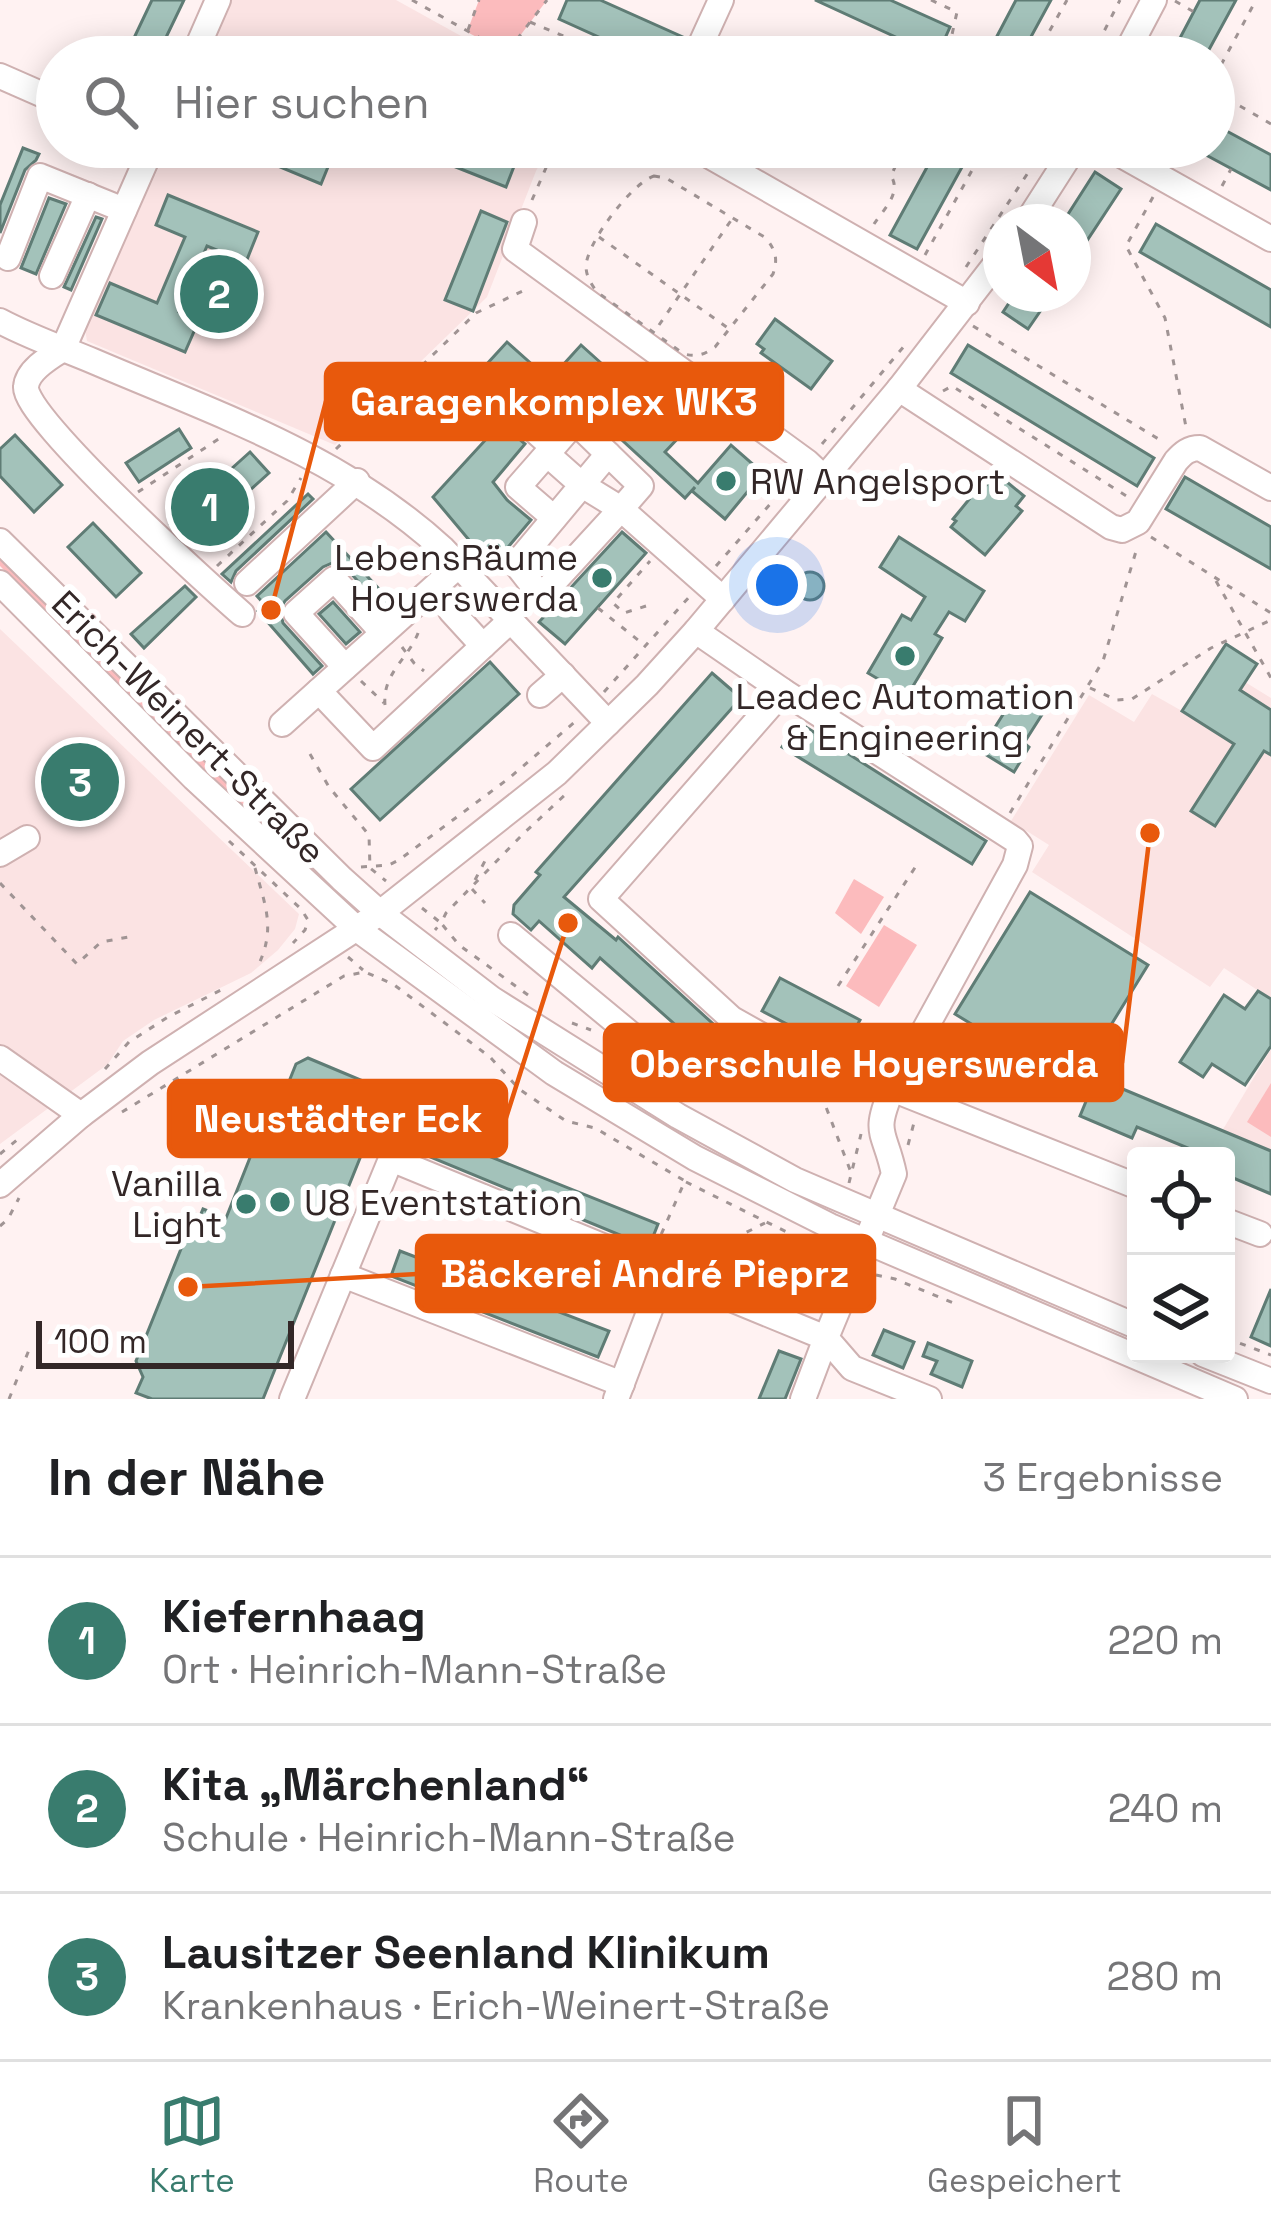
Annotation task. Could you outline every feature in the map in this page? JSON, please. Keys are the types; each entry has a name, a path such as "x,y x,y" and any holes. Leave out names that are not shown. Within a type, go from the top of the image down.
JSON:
{"street":[{"path":"202,36 218,0"},
{"path":"705,36 721,0"},
{"path":"1135,36 1154,0"},
{"path":"0,76 36,92"},
{"path":"143,168 63,349 32,373 27,397 121,502 242,614"},
{"path":"728,168 915,272 962,309"},
{"path":"1039,204 1062,168"},
{"path":"1146,168 1271,239"},
{"path":"8,258 40,176 124,210"},
{"path":"52,276 88,195"},
{"path":"524,222 514,249 824,478"},
{"path":"12,1187 81,1115 150,1063 380,913 557,773 696,632 983,281"},
{"path":"0,320 243,424 357,481 417,525 459,565 608,723"},
{"path":"899,389 1122,530 1136,519 1181,450 1200,448 1271,488"},
{"path":"490,392 582,484 621,509 722,599"},
{"path":"554,518 518,487 574,422 608,454 640,486 541,596 515,564 554,518 582,484 608,454"},
{"path":"247,583 357,481"},
{"name":"Erich-Weinert-Straße","path":"0,541 380,913 492,999 654,1101 795,1180 1127,1322"},
{"path":"282,724 459,565"},
{"path":"343,669 296,613 334,579 383,633"},
{"name":"Erich-Weinert-Straße","path":"0,583 194,778 357,929 554,1073 695,1158 866,1244 1235,1399"},
{"path":"451,611 483,646"},
{"path":"319,691 373,748 393,714 448,679 511,620"},
{"path":"696,632 1020,846 1015,865 880,1116 879,1132 894,1174 803,1399"},
{"path":"540,694 562,675"},
{"path":"783,692 601,899 732,1019 810,1063 892,1089 1127,1182"},
{"path":"0,854 26,838"},
{"path":"511,935 645,1046 652,1058 654,1101"},
{"path":"0,1058 81,1115"},
{"path":"292,1399 391,1159 826,1338 852,1368 929,1399"},
{"path":"1235,1224 1260,1234"},
{"path":"343,1275 619,1392 657,1266"},
{"path":"1225,1363 1271,1382"}],"path":[{"path":"412,0 476,36"},
{"path":"467,32 479,0"},
{"path":"520,36 547,0"},
{"path":"931,0 957,12 952,36"},
{"path":"1047,36 1067,0"},
{"path":"1102,36 1120,0"},
{"path":"1173,0 1194,11"},
{"path":"1235,39 1256,0"},
{"path":"530,22 564,36"},
{"path":"1235,103 1271,124"},
{"path":"524,222 544,168"},
{"path":"862,242 894,194 895,168"},
{"path":"915,272 973,168"},
{"path":"1168,168 1126,246 1165,318 1185,422 1181,450"},
{"path":"1222,187 1232,169"},
{"path":"666,178 733,218 766,238 777,262 773,274 706,354 695,357 657,351 589,280 590,250 631,189 643,179 666,178"},
{"path":"657,351 680,294 733,218"},
{"path":"599,237 730,329"},
{"path":"202,580 287,502 304,475 476,313 554,277"},
{"path":"962,309 1181,450"},
{"path":"940,392 952,386 1111,486 1136,519 1271,617 1180,665 1132,699 1117,700 1088,687"},
{"path":"969,397 975,387"},
{"path":"1017,427 1025,417"},
{"path":"1181,450 1185,422"},
{"path":"121,502 243,424"},
{"path":"1062,455 1069,444"},
{"path":"1111,486 1118,474"},
{"path":"999,830 1088,687 1108,646 1136,558 1136,519"},
{"path":"624,613 613,604 678,559"},
{"path":"1215,579 1271,679"},
{"path":"393,714 385,686 419,631 422,598"},
{"path":"616,622 624,613 646,606"},
{"path":"598,608 645,646"},
{"path":"383,633 400,644 422,670 448,679"},
{"path":"343,669 360,679 393,714"},
{"path":"310,754 329,787 369,835 370,868"},
{"path":"485,903 471,887 572,789"},
{"path":"838,986 916,866"},
{"path":"254,973 268,946 268,915 255,867"},
{"path":"0,883 76,964 101,942 134,936"},
{"path":"122,1118 119,1114 344,976 364,972 392,986 490,1057 519,1089 566,1121 595,1128 685,1181 835,1256 839,1269"},
{"path":"685,1099 732,1019"},
{"path":"810,1063 852,1176"},
{"path":"382,1146 407,1084"},
{"path":"657,1266 685,1181"},
{"path":"0,1226 8,1219 12,1187"},
{"path":"694,1259 766,1222"},
{"path":"865,1281 877,1274 957,1305"},
{"path":"1235,1341 1271,1355"},
{"path":"9,1399 31,1345"}],"shaded area":[{"path":"231,0 396,0 461,36 216,36"},
{"path":"479,0 547,0 520,36 467,32"},
{"path":"158,168 538,168 487,297 335,445 87,341 85,329"},
{"path":"0,557 288,838 285,842 177,747 0,566"},
{"path":"0,629 299,914 295,929 278,950 251,973 154,1020 123,1041 108,1064 0,1144"},
{"path":"1226,644 1257,664 1245,682 1271,698 1271,999 1224,968 1210,987 1032,872 1049,845 1011,821 1089,695 1134,722 1152,694 1182,711"},
{"path":"854,879 884,897 861,934 835,913"},
{"path":"884,925 917,945 879,1007 846,986"},
{"path":"1271,1049 1271,1151 1222,1131"},
{"path":"1271,1083 1271,1137 1247,1122"}],"building":[{"path":"152,0 184,0 167,36 135,36"},
{"path":"567,0 600,0 681,36 597,36 559,19"},
{"path":"815,0 890,0 950,27 946,36 893,36"},
{"path":"1016,0 1051,0 1031,36 997,36"},
{"path":"1200,0 1236,0 1216,36 1181,36"},
{"path":"1235,136 1271,155 1271,190 1230,168 1235,168"},
{"path":"23,148 36,153 0,233 0,205"},
{"path":"283,168 328,168 321,184"},
{"path":"458,168 513,168 506,187"},
{"path":"927,168 961,168 917,249 890,235"},
{"path":"1095,172 1121,189 1091,235 1091,204 1075,204"},
{"path":"168,195 258,232 246,262 207,246 179,312 199,320 185,352 96,315 110,283 157,303 185,237 156,225"},
{"path":"49,198 66,204 36,274 21,268"},
{"path":"481,211 507,222 473,311 445,300"},
{"path":"96,217 102,219 71,290 64,287"},
{"path":"1156,224 1271,290 1271,327 1140,252"},
{"path":"1003,312 1040,312 1028,329"},
{"path":"775,319 832,361 811,389 761,353 764,349 757,344"},
{"path":"507,342 552,377 581,345 681,435 665,452 698,483 731,445 763,473 725,519 692,491 695,487 685,498 573,395 549,421 486,365"},
{"path":"968,345 1154,458 1137,486 951,373"},
{"path":"501,423 525,444 493,482 531,520 503,553 495,571 433,497"},
{"path":"179,429 191,448 139,482 126,463"},
{"path":"15,435 62,485 34,512 0,476 0,449"},
{"path":"250,452 269,473 190,544 170,524"},
{"path":"996,473 1024,496 1016,506 1022,511 985,555 951,527 980,486 983,489"},
{"path":"1185,477 1271,527 1271,569 1166,509"},
{"path":"308,494 313,499 236,571 231,582 222,574"},
{"path":"93,523 141,573 116,597 68,547"},
{"path":"326,532 392,603 384,610 346,568 332,563 285,601 280,609 283,623 322,666 313,674 258,611 264,604 257,596"},
{"name":"LebensRäume Hoyerswerda","path":"622,532 646,553 565,644 539,622"},
{"path":"899,537 984,591 965,621 949,612 935,634 942,638 907,696 868,673 902,615 911,620 925,597 880,567"},
{"path":"810,572 820,576 824,586 820,596 810,600 800,596 796,586 800,576"},
{"path":"185,586 196,597 144,648 131,634"},
{"path":"333,602 360,632 346,644 319,614"},
{"path":"1226,644 1257,664 1240,690 1271,710 1271,755 1264,751 1215,826 1191,811 1234,744 1182,711"},
{"path":"490,662 519,694 380,820 351,789"},
{"path":"712,673 741,698 564,897 616,940 618,937 722,1032 706,1052 600,958 592,968 539,921 531,930 513,914 514,905 540,875 536,872"},
{"path":"1021,686 1039,698 1033,707 1043,713 1024,743 1029,747 1014,772 980,751"},
{"path":"798,722 986,841 972,864 782,747"},
{"path":"1030,892 1148,965 1082,1072 1271,1151 1271,1194 1235,1179 1235,1147 1185,1147 1137,1127 1132,1138 1080,1116 1089,1094 1044,1066 1030,1088 973,1054 986,1033 955,1014"},
{"path":"780,978 860,1020 842,1053 762,1011"},
{"path":"1258,991 1271,999 1271,1046 1245,1085 1212,1064 1203,1077 1180,1062 1224,995 1245,1009"},
{"path":"308,1058 387,1091 263,1399 152,1399 136,1393 143,1377 136,1361 195,1214 200,1216 203,1209 226,1218 280,1082 288,1084 296,1064"},
{"path":"414,1126 658,1224 649,1247 406,1147"},
{"path":"400,1251 609,1331 598,1357 391,1276"},
{"path":"1271,1289 1271,1346 1251,1337"},
{"path":"884,1330 914,1342 903,1368 873,1355"},
{"path":"928,1343 972,1361 962,1387 931,1374 937,1361 923,1356"},
{"path":"779,1351 801,1359 785,1399 759,1399"}],"place":[{"name":"Kita „Märchenland“","path":"219,294"},
{"name":"RW Angelsport","path":"726,481"},
{"name":"Kiefernhaag","path":"210,507"},
{"name":"LebensRäume Hoyerswerda","path":"602,578"},
{"name":"Garagenkomplex WK3","path":"271,610"},
{"name":"Leadec Automation & Engineering","path":"905,656"},
{"name":"Lausitzer Seenland Klinikum","path":"80,782"},
{"name":"Oberschule Hoyerswerda","path":"1150,833"},
{"name":"Neustädter Eck","path":"568,923"},
{"name":"U8 Eventstation","path":"280,1202"},
{"name":"Vanilla Light","path":"246,1204"},
{"name":"Bäckerei André Pieprz","path":"188,1287"}]}
